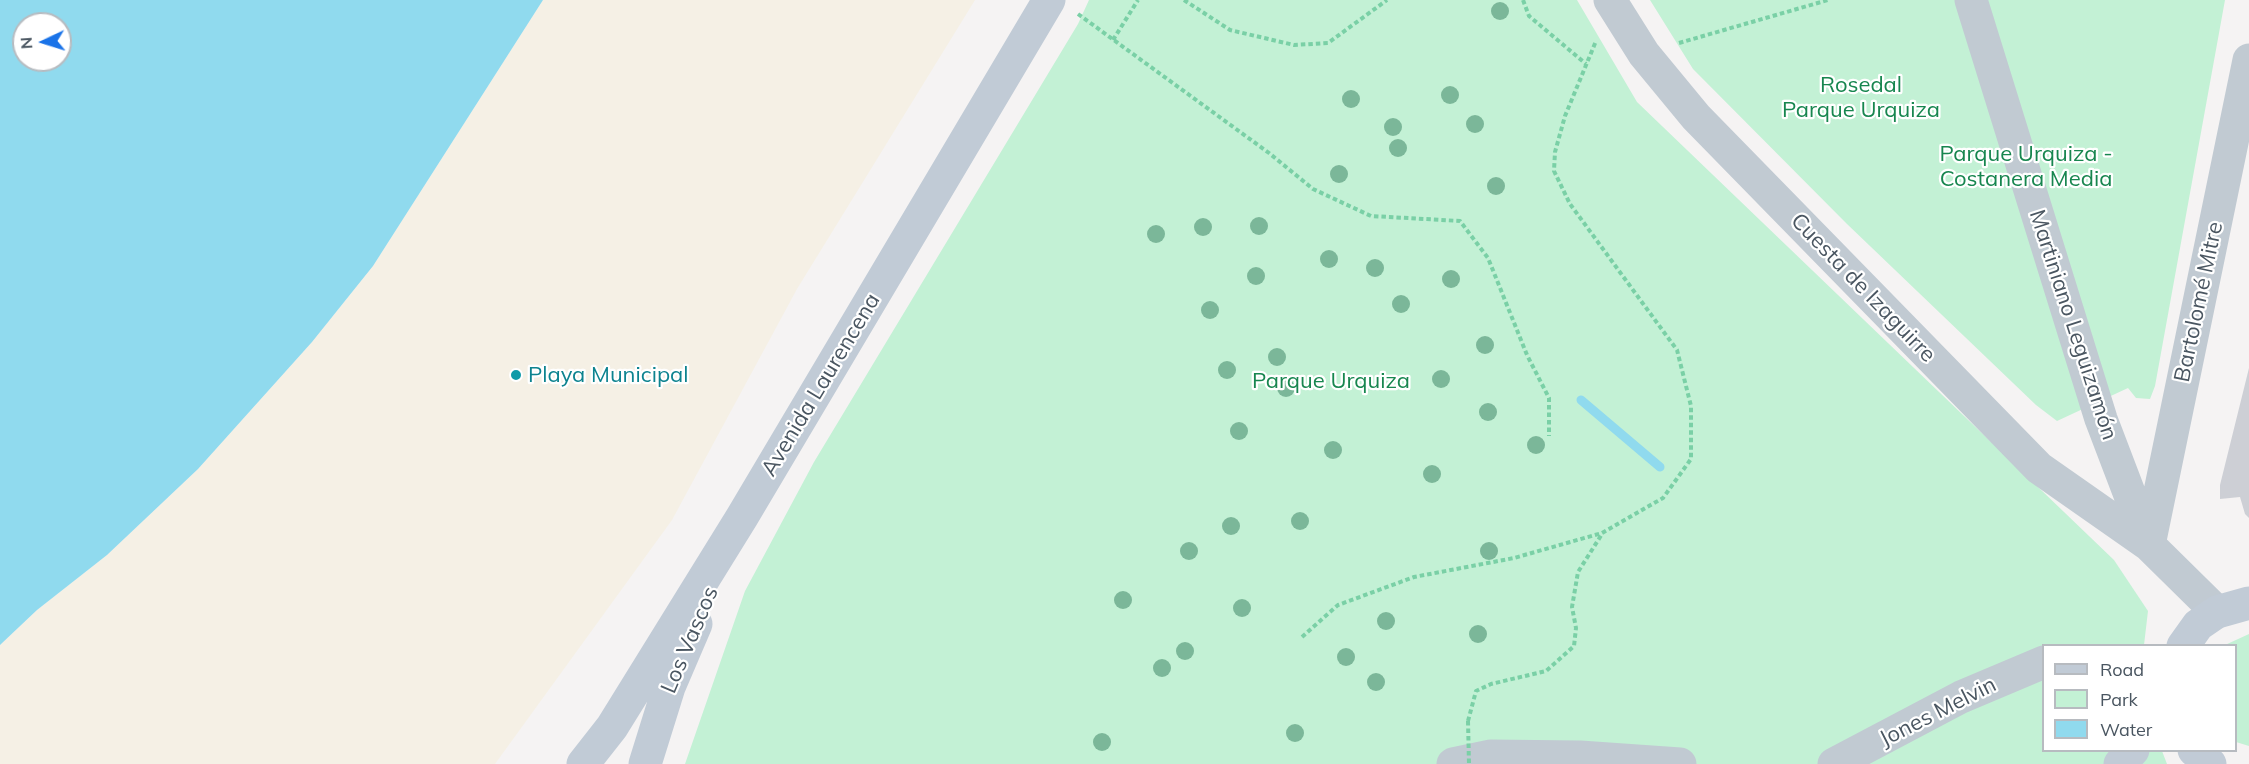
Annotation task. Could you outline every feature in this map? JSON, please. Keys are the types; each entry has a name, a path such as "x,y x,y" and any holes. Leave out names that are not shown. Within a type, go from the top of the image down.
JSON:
{"street":[{"name":"Martiniano Leguizamón","path":"1971,0 2101,419 2149,545"},
{"name":"Cuesta de Izaguirre","path":"1610,2 1644,54 1696,117 2039,468 2149,545"},
{"name":"Avenida Laurencena","path":"583,764 635,692 1062,6"},
{"name":"Bartolomé Mitre","path":"2149,545 2249,60"},
{"name":"Los Vascos","path":"645,764 669,687 742,518"},
{"path":"2149,545 2217,612"},
{"path":"2183,644 2198,625 2217,612 2249,603"},
{"name":"Jones Melvin","path":"1834,764 1961,697 2042,662"},
{"path":"2120,764 2131,752"},
{"path":"2196,752 2210,764"},
{"path":"1453,764 1491,756 1580,757 1680,764"}],"path":[{"path":"1113,40 1138,0"},
{"path":"1184,0 1230,30 1294,45 1328,43 1387,0"},
{"path":"1523,0 1530,16 1586,64"},
{"path":"1644,54 1828,0"},
{"path":"1302,637 1338,605 1414,577 1514,558 1602,533 1663,498 1691,459 1691,406 1677,350 1570,204 1554,171 1555,152 1610,2"},
{"path":"1062,6 1113,40 1269,153 1313,189 1371,216 1460,221 1488,258 1527,355 1549,398 1549,436"},
{"path":"1469,764 1468,721 1476,691 1491,684 1546,671 1574,646 1576,628 1572,607 1578,572 1602,533"}],"green space":[{"name":"Parque Urquiza","path":"1089,0 1577,0 1637,102 2114,560 2148,611 2144,644 2042,644 2042,752 2162,752 2167,764 685,764 745,591 814,462 1078,24"},
{"name":"Parque Urquiza - Costanera Media","path":"1650,0 2225,0 2155,386 2150,399 2136,398 2128,388 2057,421 2036,405 1847,224 1693,69"},
{"path":"2249,634 2249,746 2237,742 2237,644 2227,644"}],"sand":[{"name":"Playa Municipal","path":"543,0 975,0 797,289 672,520 495,764 0,764 0,645 37,610 107,555 198,469 312,342 373,266"}],"water":[{"path":"0,0 543,0 373,266 312,342 198,469 107,555 37,610 0,645"}],"building":[{"path":"2249,368 2249,518 2245,514 2240,497 2220,499 2220,485"}],"waterway":[{"path":"1581,400 1660,467"}],"place":[{"name":"Playa Municipal","path":"516,375"}],"park label":[{"name":"Rosedal Parque Urquiza","path":"1861,98"}]}
